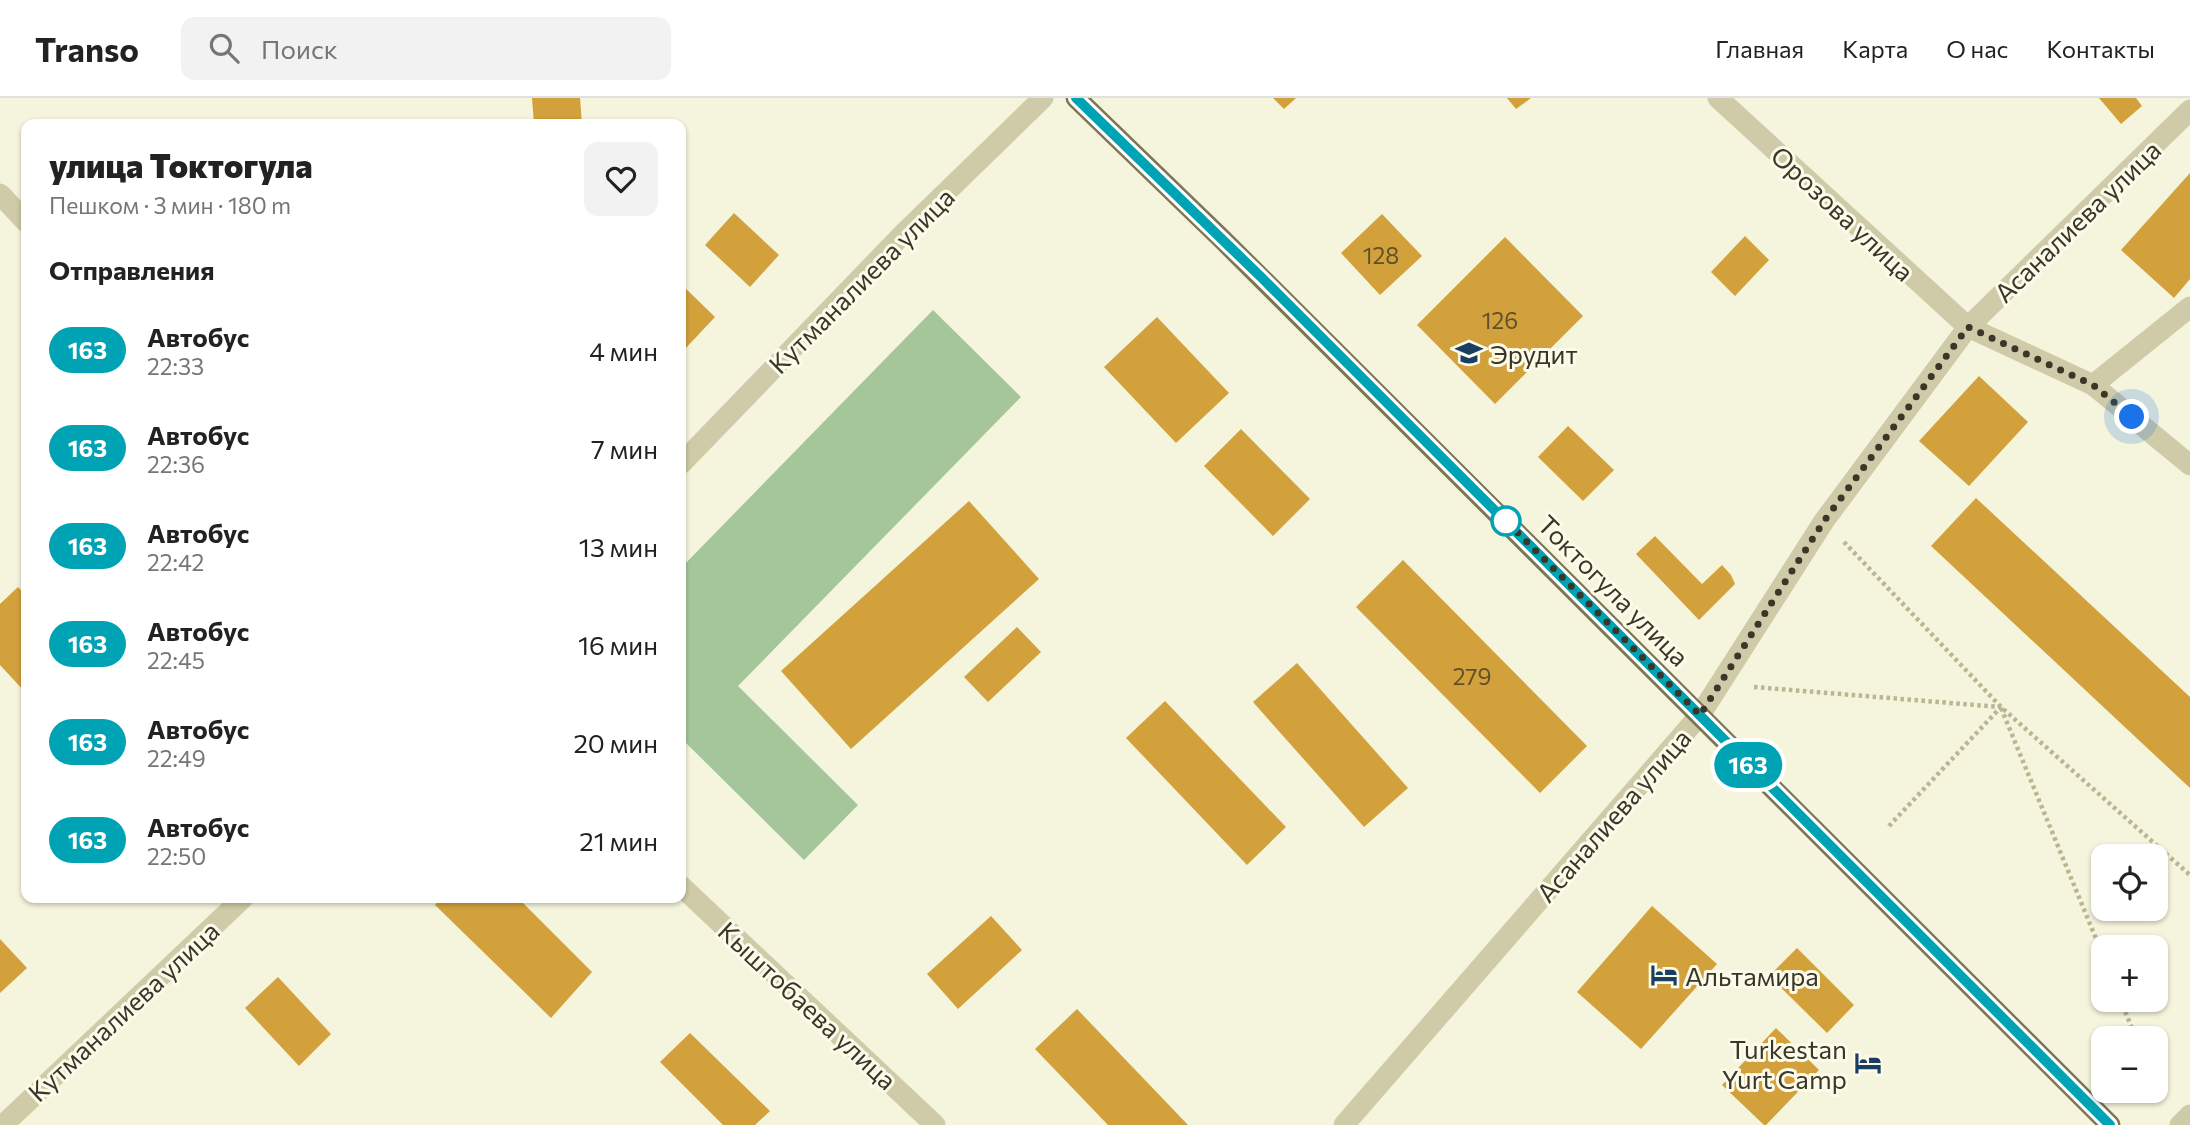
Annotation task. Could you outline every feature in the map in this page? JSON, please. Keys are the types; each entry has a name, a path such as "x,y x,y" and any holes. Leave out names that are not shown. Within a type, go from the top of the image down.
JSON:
{"main road":[{"name":"Токтогула улица","path":"1076,98 1223,240 2110,1125"}],"street":[{"name":"Кутманалиева улица","path":"686,459 902,234 1043,98"},
{"name":"Орозова улица","path":"1718,98 1968,327 2093,385 2190,465"},
{"name":"Асаналиева улица","path":"1344,1125 1700,715 1824,521 1968,327 2190,110"},
{"path":"0,194 21,217"},
{"path":"2093,385 2190,307"},
{"name":"Кыштобаева улица","path":"686,891 935,1125"},
{"name":"Кутманалиева улица","path":"3,1125 238,903"},
{"path":"2180,1125 2190,1115"}],"path":[{"path":"1824,521 2001,707 2190,876"},
{"path":"1754,687 2001,707"},
{"path":"1889,826 2001,707"},
{"path":"2001,707 2095,935"}],"green space":[{"path":"933,310 1021,397 738,686 858,805 804,860 686,743 686,563"}],"building":[{"path":"532,98 580,98 582,119 534,119"},
{"path":"1273,98 1296,98 1284,109"},
{"path":"1507,98 1531,98 1516,109"},
{"path":"2099,98 2136,98 2142,106 2121,124"},
{"path":"2190,173 2190,279 2174,298 2121,250"},
{"path":"734,213 779,255 750,287 705,245"},
{"path":"1382,214 1422,256 1380,295 1341,253"},
{"path":"1745,236 1769,260 1735,296 1711,272"},
{"path":"1505,237 1583,316 1495,404 1417,325"},
{"path":"686,289 715,317 686,348"},
{"path":"1157,317 1229,393 1176,443 1104,367"},
{"path":"1979,376 2028,422 1969,486 1919,441"},
{"path":"1568,426 1614,470 1583,501 1538,457"},
{"path":"1241,429 1310,499 1273,536 1204,466"},
{"path":"1976,498 2190,697 2190,788 1931,546"},
{"path":"969,501 1039,579 851,749 781,671"},
{"path":"1655,536 1702,584 1722,565 1731,575 1735,584 1699,620 1636,554"},
{"path":"1403,560 1587,746 1540,793 1356,607"},
{"path":"18,587 21,590 21,688 0,665 0,604"},
{"path":"1017,627 1041,652 988,702 964,677"},
{"path":"1297,663 1408,788 1364,827 1253,702"},
{"path":"1165,701 1286,827 1247,865 1126,738"},
{"path":"523,903 592,972 551,1018 435,905"},
{"path":"1652,906 1717,964 1641,1049 1577,992"},
{"path":"991,916 1022,950 958,1009 927,974"},
{"path":"0,939 27,968 0,993"},
{"path":"1797,948 1854,1005 1827,1033 1769,976"},
{"path":"278,977 331,1034 299,1066 245,1008"},
{"path":"1077,1009 1188,1125 1108,1125 1035,1049"},
{"path":"1776,1028 1819,1070 1764,1125 1722,1085"},
{"path":"690,1033 770,1111 755,1125 723,1125 660,1062"}],"bus line":[{"name":"163","path":"1076,98 1261,277 2110,1125"}],"place":[{"name":"Эрудит","path":"1469,353"},
{"name":"Альтамира","path":"1664,975"},
{"name":"Turkestan Yurt Camp","path":"1868,1063"}],"route":[{"path":"1506,521 1503,518 1645,659 1700,715 1824,521 1968,327 2093,385 2132,417"}]}
